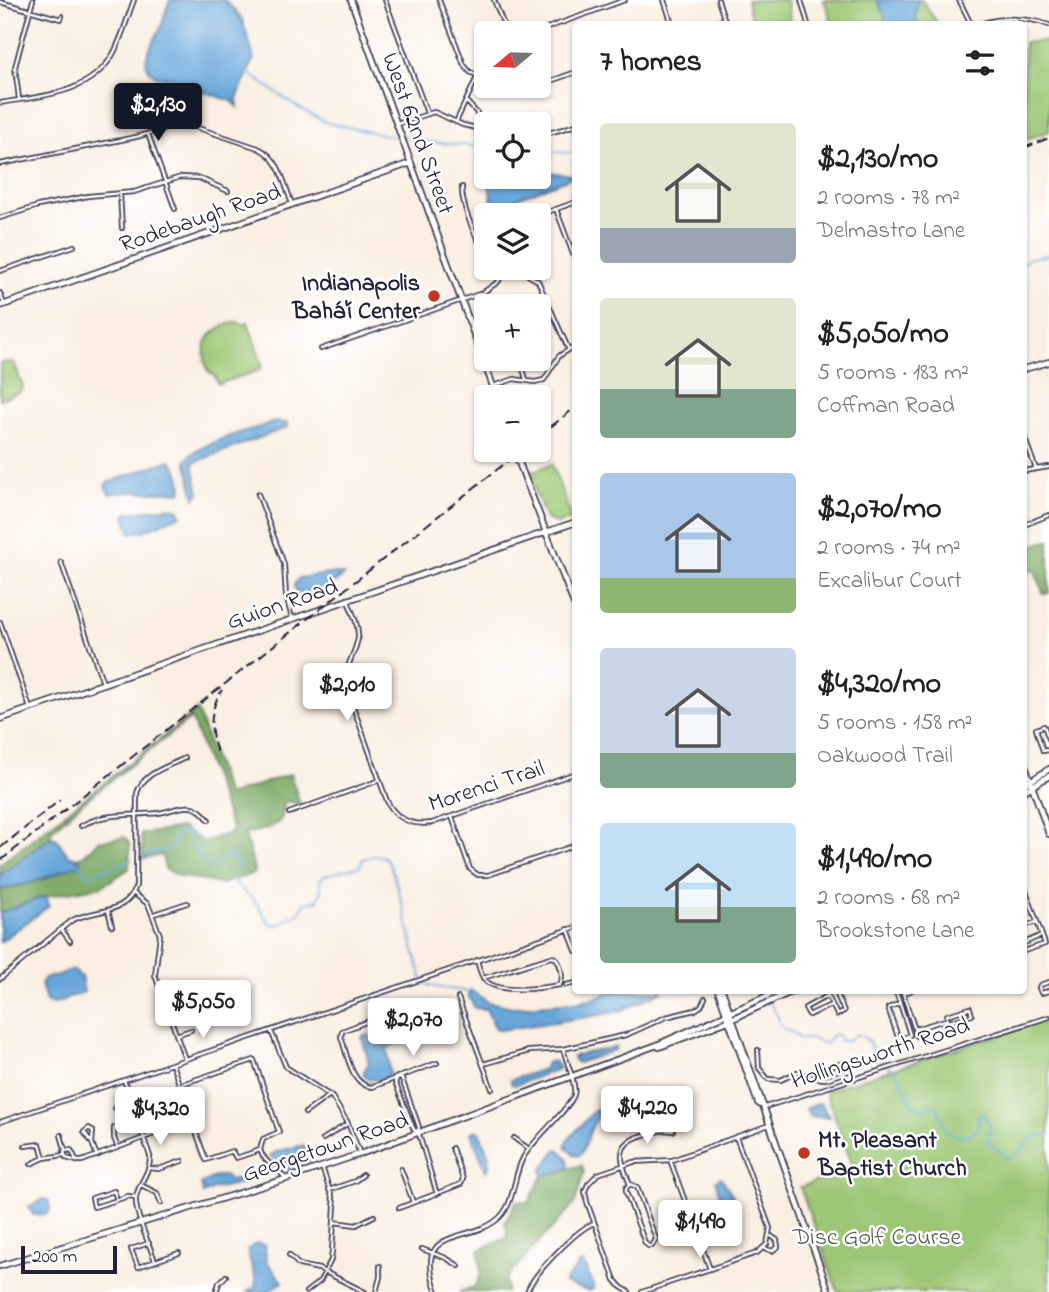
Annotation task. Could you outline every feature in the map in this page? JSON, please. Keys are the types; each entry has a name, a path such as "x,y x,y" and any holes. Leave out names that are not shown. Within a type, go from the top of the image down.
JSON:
{"street":[{"path":"19,99 15,67 33,0"},
{"path":"0,103 71,89 97,74 114,52 134,0"},
{"name":"West 62nd Street","path":"351,0 493,385"},
{"path":"385,0 427,113"},
{"path":"439,0 463,64 474,73"},
{"path":"494,0 502,21"},
{"path":"551,27 625,0"},
{"path":"664,0 671,21"},
{"path":"718,0 724,19 718,21"},
{"path":"801,0 807,21"},
{"path":"959,0 970,21"},
{"path":"0,2 61,19 62,16"},
{"path":"993,21 1022,19 1049,25"},
{"path":"551,81 572,74"},
{"path":"456,122 474,84"},
{"path":"466,101 476,112"},
{"path":"398,126 427,113 439,114 474,129"},
{"path":"0,163 148,134 170,126 187,125 262,149 276,161 292,204"},
{"path":"551,132 572,126"},
{"path":"148,134 175,209"},
{"name":"Rodebaugh Road","path":"2,305 411,163"},
{"path":"0,218 38,206 90,195 136,192 181,177 193,177 228,191"},
{"path":"462,187 463,200 474,229"},
{"path":"120,194 122,228"},
{"path":"551,211 572,203"},
{"path":"556,209 572,251"},
{"path":"0,271 74,246"},
{"path":"321,349 463,301 489,290 499,280"},
{"path":"536,280 568,348"},
{"path":"0,293 2,305"},
{"path":"496,385 514,379 535,382 544,380 559,356 572,346"},
{"path":"1027,368 1049,362"},
{"path":"523,371 526,380"},
{"path":"1027,444 1036,469"},
{"path":"519,462 572,599"},
{"path":"1027,470 1049,467"},
{"path":"258,494 284,564 286,593 292,618"},
{"path":"1027,524 1049,515"},
{"name":"Guion Road","path":"0,719 572,523"},
{"path":"61,562 103,683"},
{"path":"289,813 380,780 346,687 346,667 358,636 357,624 347,599"},
{"path":"0,622 30,709"},
{"path":"1049,724 1035,731 1043,751 1049,750"},
{"path":"1044,726 1049,739"},
{"path":"0,979 78,917 122,905 133,893 136,883 137,793 142,781 185,758"},
{"path":"1027,788 1049,769"},
{"path":"1027,772 1048,831"},
{"name":"Morenci Trail","path":"380,780 392,809 407,821 426,824 572,774"},
{"path":"1027,784 1049,776"},
{"path":"81,826 88,822 137,813 191,807 202,812 209,820"},
{"path":"451,816 470,869 479,876 572,846"},
{"path":"133,893 146,901 153,915 160,941 155,970 184,1059"},
{"path":"1027,894 1045,944 1027,950"},
{"path":"153,915 187,903"},
{"path":"108,910 112,926"},
{"path":"1027,925 1037,922"},
{"path":"0,1122 572,928"},
{"path":"61,929 70,941"},
{"path":"568,929 572,940"},
{"path":"1027,942 1042,935"},
{"path":"477,960 483,978 494,985 519,989 561,985 562,980 559,963 556,958 551,957 483,978"},
{"path":"494,975 494,985"},
{"path":"1049,982 1038,988 1042,993 1049,990"},
{"path":"566,985 572,984"},
{"path":"162,994 177,989"},
{"path":"721,994 829,1292"},
{"name":"Georgetown Road","path":"0,1266 360,1154 659,1046 782,994"},
{"path":"831,1004 809,1015 805,1008 827,996 831,1004 836,1015 844,1012 837,994"},
{"path":"897,994 900,1003 910,1035 899,1040 888,1009 900,1003"},
{"path":"904,994 917,1036"},
{"path":"458,998 492,1089"},
{"path":"482,1064 529,1051 563,1049 626,1035 666,1017 695,1010 705,998"},
{"path":"915,1029 946,1019 947,1015 972,1009 972,1015 949,1022 946,1019"},
{"path":"407,1013 374,1019 345,1028 341,1033 356,1079 361,1084 372,1087 437,1063"},
{"name":"Hollingsworth Road","path":"762,1106 1049,1017"},
{"path":"176,1035 191,1030"},
{"path":"270,1030 286,1067 330,1095 348,1123 360,1154"},
{"path":"437,1292 431,1270 434,1253 439,1244 488,1225 500,1217 508,1206 519,1167 529,1149 572,1100 575,1086 563,1049"},
{"path":"758,1050 760,1070 765,1077 773,1081 782,1080 797,1072 815,1078 826,1079 849,1071 852,1066 845,1062 821,1070 815,1078"},
{"path":"179,1085 254,1060 279,1132 263,1139 260,1150 262,1157 286,1179"},
{"path":"172,1063 206,1160 232,1151 236,1158 260,1150"},
{"path":"750,1074 760,1070"},
{"path":"398,1078 396,1082 414,1130 418,1132"},
{"path":"398,1078 402,1079 411,1103 438,1194"},
{"path":"124,1080 150,1157 149,1168 136,1197 137,1212 155,1261"},
{"path":"116,1108 158,1094"},
{"path":"305,1113 330,1095"},
{"path":"323,1139 348,1123"},
{"path":"627,1291 620,1286 586,1198 587,1187 596,1176 637,1161 670,1160 769,1125"},
{"path":"114,1128 113,1136 118,1148"},
{"path":"31,1164 44,1158 64,1155 77,1161 97,1156 170,1128"},
{"path":"629,1185 637,1187 656,1239 652,1246 645,1243 626,1192 629,1185 622,1152 631,1140 661,1130 673,1131"},
{"path":"61,1135 66,1150 64,1155"},
{"path":"642,1292 757,1253 768,1242 769,1225 736,1136"},
{"path":"514,1138 529,1149"},
{"path":"25,1146 40,1143 44,1158"},
{"path":"92,1143 97,1156"},
{"path":"399,1208 463,1183 452,1148"},
{"path":"66,1150 71,1150 77,1161"},
{"path":"670,1160 710,1269"},
{"path":"149,1168 159,1169 182,1161"},
{"path":"306,1292 317,1284 331,1260 335,1206 322,1167"},
{"path":"401,1169 413,1202"},
{"path":"329,1189 355,1181 363,1175"},
{"path":"141,1185 157,1193 161,1203"},
{"path":"117,1200 113,1190 92,1198 95,1207 117,1200 128,1196 136,1197"},
{"path":"334,1222 356,1225 374,1216"},
{"path":"527,1292 534,1279 579,1231 594,1223"},
{"path":"764,1248 772,1251 778,1248 778,1240 770,1236"},
{"path":"149,1243 131,1249 136,1266 179,1253"},
{"path":"422,1249 459,1266"},
{"path":"289,1255 299,1265 324,1272 365,1292"},
{"path":"376,1292 380,1266"},
{"path":"216,1292 218,1284 226,1276"},
{"path":"616,1290 620,1286"}],"green space":[{"path":"747,0 786,0 791,21 751,21"},
{"path":"824,0 922,0 936,21 832,21"},
{"path":"1049,41 1049,131 1027,139 1027,43"},
{"path":"233,322 240,322 242,325 248,322 262,364 260,370 218,384 215,376 207,370 205,346 212,334"},
{"path":"14,362 22,391 0,399 0,363"},
{"path":"552,464 572,519 557,524 546,519 528,473"},
{"path":"1049,540 1049,593 1044,594 1034,569 1027,572 1027,548"},
{"path":"197,710 227,796 290,774 300,804 285,801 279,821 265,829 245,834 255,873 221,884 179,876 165,869 162,855 143,859 141,834 182,828 203,842 233,832 191,718 77,807 51,831 51,837 45,843 0,875 0,864"},
{"path":"125,837 130,845 129,869 102,886 42,897 0,913 0,890 44,879 80,862 77,858 99,841"},
{"name":"Disc Golf Course","path":"1049,1019 1049,1292 838,1292 800,1187 854,1169 825,1091"},
{"path":"582,1165 584,1173 575,1203 506,1278 507,1292 459,1292 474,1287 481,1275 479,1250 508,1236 505,1223 516,1201 528,1203 543,1176"}],"water":[{"path":"170,0 225,0 242,19 254,58 237,99 238,107 232,101 189,87 173,77 156,76 149,70 146,60 148,53"},
{"path":"877,0 918,0 915,17 917,21 885,21"},
{"path":"551,172 572,175 551,185"},
{"path":"490,189 541,189 512,203 492,203"},
{"path":"275,422 288,423 288,427 193,463 199,493 195,498 186,460 193,453 215,442"},
{"path":"170,460 180,475 181,492 109,494 105,485 107,483"},
{"path":"170,507 178,509 181,515 143,531 131,533 125,517 127,513"},
{"path":"334,573 344,575 328,588 309,594 296,592 294,585 299,578"},
{"path":"51,837 56,838 68,855 77,858 80,862 78,865 34,882 0,890 0,875"},
{"path":"47,897 49,906 0,942 0,913"},
{"path":"73,970 81,977 84,992 52,1004 46,1001 41,984 44,979"},
{"path":"470,990 488,1002 513,1007 574,1002 605,994 657,994 622,1010 601,1015 501,1030 496,1029 486,1009 475,1008 468,995"},
{"path":"411,1029 417,1034 414,1037 387,1049 390,1074 377,1080 364,1076 369,1063 362,1037 364,1035 388,1035"},
{"path":"616,1047 615,1050 578,1063 574,1061 573,1057 577,1055"},
{"path":"553,1061 559,1067 556,1070 516,1085 511,1084 511,1080 544,1069 547,1063"},
{"path":"818,1103 829,1117 811,1117 806,1109"},
{"path":"601,1109 602,1113 594,1123 583,1150 576,1156 566,1147 567,1141 594,1111"},
{"path":"479,1131 489,1156 489,1168 486,1171 471,1133"},
{"path":"304,1145 311,1160 303,1166 293,1166 290,1172 270,1156 276,1152"},
{"path":"559,1149 568,1158 569,1166 543,1176 542,1170"},
{"path":"217,1176 226,1176 229,1180 240,1178 242,1183 203,1194 201,1183"},
{"path":"721,1177 733,1196 741,1223 740,1227 735,1229 731,1227 718,1192 716,1180"},
{"path":"44,1199 49,1201 50,1210 47,1214 33,1215 28,1207"},
{"path":"257,1243 264,1245 267,1262 283,1282 267,1292 247,1292 255,1287 256,1281 247,1250"},
{"path":"583,1263 594,1285 593,1289 588,1291 564,1283 579,1264"}],"waterway":[{"path":"247,72 297,107 328,123 395,137 474,146"},
{"path":"551,152 572,153"},
{"path":"1027,260 1049,255"},
{"path":"144,856 171,848 178,835 187,832 207,863 213,865 229,856 237,861 239,871 235,884 256,902 269,923 278,925 298,913 305,903 317,901 321,892 320,880 326,875 360,866 365,858 384,857 389,863 400,894 424,983 470,993"},
{"path":"77,862 90,876 131,860"},
{"path":"764,994 780,1025 799,1039 812,1039 826,1044 832,1035 838,1035 841,1041 846,1042 858,1034 869,1041 873,1054 897,1073 912,1105 924,1111 929,1104 938,1107 945,1128 954,1135 967,1135 976,1131 978,1116 982,1112 990,1125 988,1144 1006,1155 1007,1159 1019,1153 1034,1137 1049,1135"}],"railway":[{"path":"1027,147 1049,138"},
{"path":"551,427 572,410"},
{"path":"0,861 507,462"},
{"path":"217,752 212,720 222,690"},
{"path":"0,848 60,800"}],"place":[{"name":"Indianapolis Bahá'í Center","path":"434,296"},
{"name":"Mt. Pleasant Baptist Church","path":"804,1153"}]}
